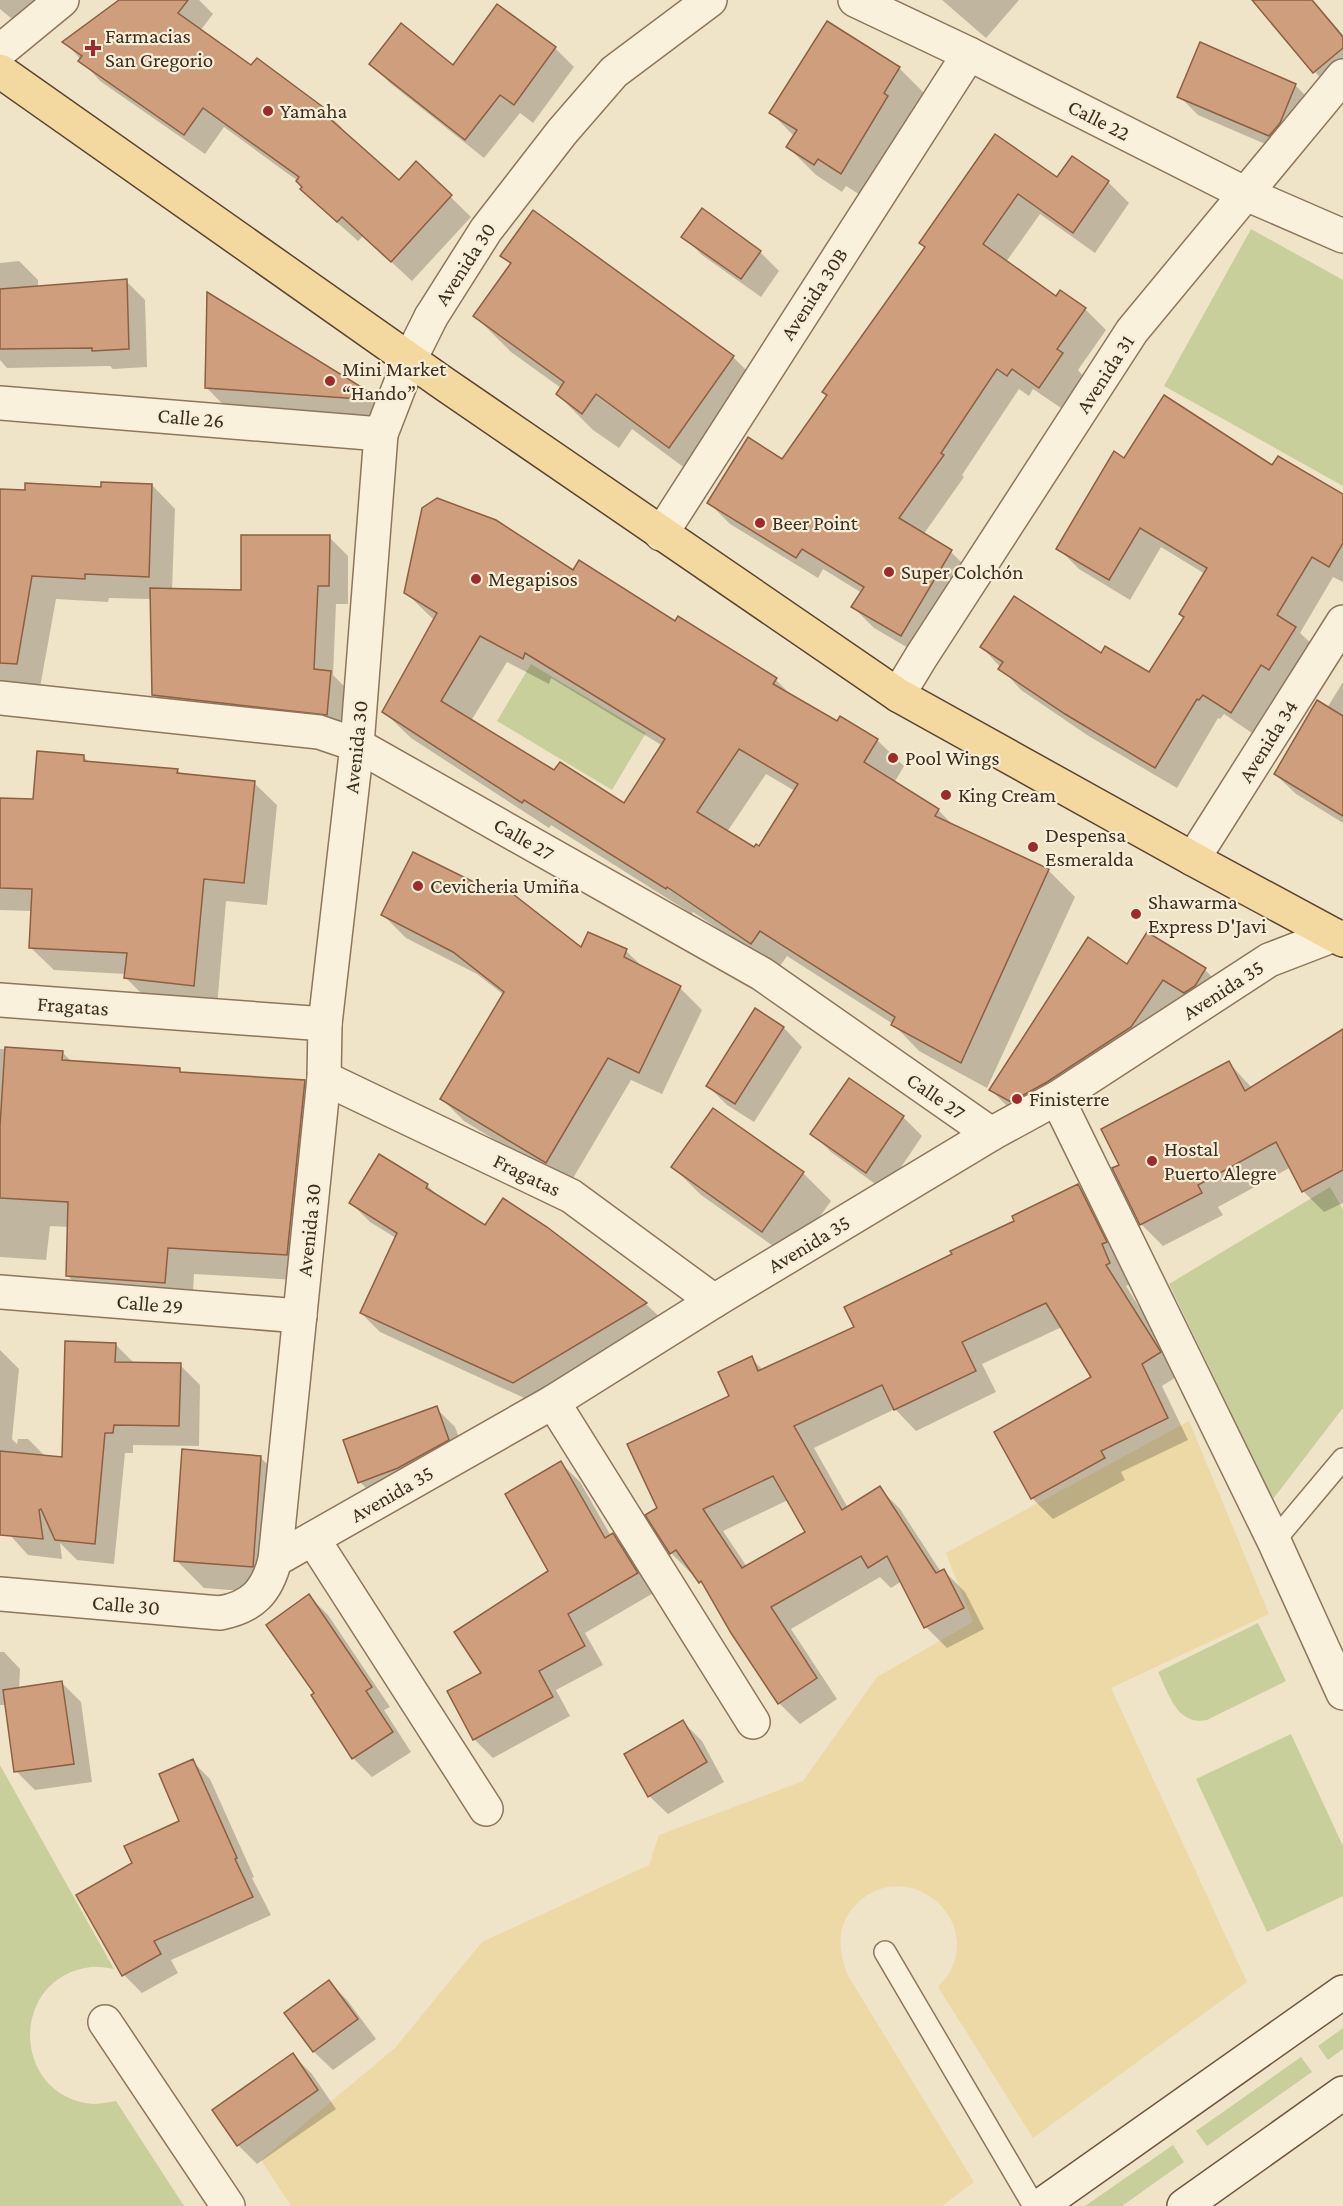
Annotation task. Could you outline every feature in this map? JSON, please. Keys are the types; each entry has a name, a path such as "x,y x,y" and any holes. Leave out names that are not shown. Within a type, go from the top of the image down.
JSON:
{"main road":[{"path":"0,71 661,534 898,695 1193,859 1340,935"}],"street":[{"path":"0,51 62,0"},
{"name":"Avenida 30","path":"250,1602 265,1588 275,1560 324,1078 325,1024 357,744 381,434 410,359 431,317 486,231 562,132 614,72 710,0"},
{"name":"Calle 22","path":"855,0 969,54 1244,193 1343,236"},
{"name":"Avenida 30B","path":"661,534 969,54"},
{"name":"Avenida 31","path":"898,695 1132,331 1343,76"},
{"name":"Calle 26","path":"0,403 381,434"},
{"name":"Avenida 34","path":"1193,859 1343,621"},
{"name":"Calle 27","path":"0,698 319,732 357,744 762,974 991,1134"},
{"name":"Avenida 35","path":"275,1560 553,1402 714,1301 991,1134 1057,1098 1269,960 1340,935"},
{"name":"Fragatas","path":"0,1000 325,1024"},
{"name":"Fragatas","path":"324,1078 570,1196 714,1301"},
{"path":"1057,1098 1274,1541 1343,1693"},
{"name":"Calle 29","path":"0,1292 300,1316"},
{"path":"553,1402 753,1722"},
{"path":"314,1539 486,1809"},
{"name":"Calle 30","path":"0,1594 220,1613 250,1602"},
{"path":"1041,2206 1343,1992"},
{"path":"105,2022 228,2206"},
{"path":"1184,2206 1343,2092"}],"lane":[{"path":"1274,1541 1343,1459"},
{"path":"885,1952 1034,2206"}],"green space":[{"path":"1251,229 1343,280 1343,486 1164,386"},
{"path":"531,664 646,733 612,790 497,721"},
{"path":"1330,1187 1343,1209 1343,1408 1273,1499 1169,1284"},
{"path":"1258,1623 1286,1681 1207,1720 1197,1721 1181,1713 1170,1698 1158,1672"},
{"path":"1291,1734 1343,1846 1343,1896 1267,1932 1196,1779"},
{"path":"0,1765 114,1969 91,1967 64,1975 45,1992 34,2013 30,2036 34,2060 46,2081 66,2096 93,2104 116,2101 184,2206 0,2206"},
{"path":"1343,2028 1343,2049 1328,2060 1318,2046"},
{"path":"1301,2057 1312,2072 1207,2146 1196,2131"},
{"path":"1173,2145 1184,2162 1122,2206 1085,2206"}],"sand":[{"path":"1189,1421 1269,1614 1111,1688 1247,1982 1033,2138 938,1987 950,1972 957,1949 955,1928 945,1910 930,1896 911,1888 891,1886 870,1893 852,1909 841,1932 842,1957 847,1974 974,2182 942,2206 291,2206 261,2160 395,2048 482,1942 649,1865 659,1835 803,1781 877,1677 973,1622 946,1553"}],"building":[{"path":"119,0 188,0 178,13 251,65 257,58 323,107 320,110 399,180 416,161 452,195 391,262 342,217 337,222 300,189 302,187 296,181 299,177 203,108 184,135 78,61 82,56 62,42"},
{"path":"1252,0 1312,0 1343,37 1343,48 1313,73"},
{"path":"497,4 556,47 514,105 500,95 465,140 369,64 401,23 453,65"},
{"path":"827,21 900,67 884,93 888,96 841,174 818,159 814,165 786,147 797,130 769,113"},
{"path":"1200,42 1296,84 1280,123 1269,136 1177,97"},
{"path":"995,134 1057,177 1072,156 1109,181 1073,233 1018,194 983,244 1056,296 1060,290 1086,308 1057,349 1063,353 1039,388 1012,369 1007,376 997,369 941,453 944,455 899,518 952,550 901,636 851,607 864,587 802,549 796,558 707,503 748,437 782,459 827,395 822,392 925,247 919,243"},
{"path":"702,208 761,251 741,279 681,237"},
{"path":"533,210 734,356 669,448 596,394 582,414 556,394 564,382 473,316 511,263 500,256"},
{"path":"127,279 129,349 92,351 92,348 0,349 0,289"},
{"path":"207,292 376,396 374,400 205,388"},
{"path":"1164,395 1272,465 1278,456 1343,494 1343,543 1329,567 1312,557 1277,615 1296,627 1269,670 1261,665 1231,713 1203,695 1199,700 1197,699 1155,768 1065,714 998,669 1003,662 980,647 1014,596 1101,653 1105,646 1149,672 1184,617 1179,614 1207,568 1140,528 1109,580 1056,549 1114,451 1124,458"},
{"path":"101,482 152,484 149,577 85,574 85,579 32,576 17,664 0,663 0,489 25,490 25,483 101,487"},
{"path":"437,498 496,520 573,570 579,560 675,621 678,616 777,678 773,684 837,721 840,716 878,739 864,762 939,809 935,816 1049,869 961,1063 891,1025 895,1017 760,931 751,944 667,887 666,889 524,800 522,803 382,712 437,613 404,593 422,508","holes":["480,636 523,659 525,653 665,739 624,803 560,762 554,770 441,701","739,749 798,784 759,846 756,844 754,847 697,812"]},
{"path":"241,535 330,535 329,586 318,586 314,669 331,671 327,715 152,695 150,588 241,590"},
{"path":"1317,700 1343,716 1343,816 1274,774"},
{"path":"37,751 84,755 84,761 178,769 177,773 255,781 244,883 204,879 194,986 124,978 127,953 29,948 32,889 0,888 0,798 33,799"},
{"path":"413,852 498,894 504,887 581,947 588,932 627,949 624,957 681,986 639,1073 608,1058 546,1163 440,1099 504,992 453,952 381,915"},
{"path":"1147,932 1206,968 1195,986 1184,993 1163,980 1131,1027 1047,1082 1011,1102 989,1090 1088,937 1127,964"},
{"path":"755,1008 784,1027 735,1104 706,1086"},
{"path":"1343,1029 1343,1170 1302,1192 1276,1142 1198,1185 1202,1193 1140,1225 1112,1168 1119,1165 1101,1129 1229,1061 1245,1091"},
{"path":"5,1047 63,1051 62,1060 180,1068 180,1072 305,1080 287,1255 168,1248 165,1283 66,1276 68,1202 0,1198 0,1126"},
{"path":"849,1078 904,1116 866,1173 810,1134"},
{"path":"713,1108 804,1172 762,1232 671,1167"},
{"path":"379,1154 428,1184 426,1188 485,1225 503,1198 547,1227 647,1303 513,1383 360,1313 397,1233 349,1203"},
{"path":"1078,1184 1107,1242 1102,1244 1110,1263 1106,1265 1161,1352 1142,1364 1168,1418 1101,1451 1105,1458 1031,1499 994,1432 1091,1377 1046,1303 962,1342 976,1371 894,1410 882,1385 794,1426 842,1510 880,1486 936,1573 944,1569 964,1608 924,1628 887,1556 868,1568 861,1556 771,1607 817,1678 778,1704 731,1633 701,1581 699,1583 676,1550 670,1554 645,1515 657,1508 627,1444 729,1396 718,1372 752,1356 758,1371 854,1327 844,1307 952,1254 950,1251 1014,1221 1012,1216","holes":["773,1476 805,1532 742,1568 703,1509"]},
{"path":"65,1341 116,1343 115,1362 181,1363 179,1426 114,1425 113,1433 105,1433 95,1544 55,1540 41,1509 39,1510 43,1539 0,1535 0,1451 62,1457"},
{"path":"437,1406 449,1440 398,1468 358,1483 343,1440"},
{"path":"182,1449 261,1456 253,1567 174,1561"},
{"path":"561,1461 605,1538 613,1533 638,1573 568,1614 585,1646 539,1671 553,1697 473,1740 447,1691 481,1673 454,1632 548,1571 505,1494"},
{"path":"309,1594 372,1687 366,1691 393,1732 352,1759 311,1695 314,1693 266,1625"},
{"path":"62,1681 74,1764 14,1772 3,1690"},
{"path":"683,1720 707,1762 648,1797 624,1754"},
{"path":"193,1759 253,1897 154,1941 161,1954 122,1976 76,1895 132,1863 124,1846 179,1821 159,1774"},
{"path":"329,1980 358,2019 313,2052 284,2013"},
{"path":"293,2053 318,2090 237,2146 212,2110"}],"place":[{"name":"Farmacias San Gregorio","path":"93,48"},
{"name":"Yamaha","path":"268,111"},
{"name":"Mini Market “Hando”","path":"330,381"},
{"name":"Beer Point","path":"760,523"},
{"name":"Super Colchón","path":"889,572"},
{"name":"Megapisos","path":"476,579"},
{"name":"Pool Wings","path":"893,758"},
{"name":"King Cream","path":"946,795"},
{"name":"Despensa Esmeralda","path":"1033,847"},
{"name":"Cevicheria Umiña","path":"418,886"},
{"name":"Shawarma Express D'Javi","path":"1136,914"},
{"name":"Finisterre","path":"1017,1099"},
{"name":"Hostal Puerto Alegre","path":"1152,1161"}]}
